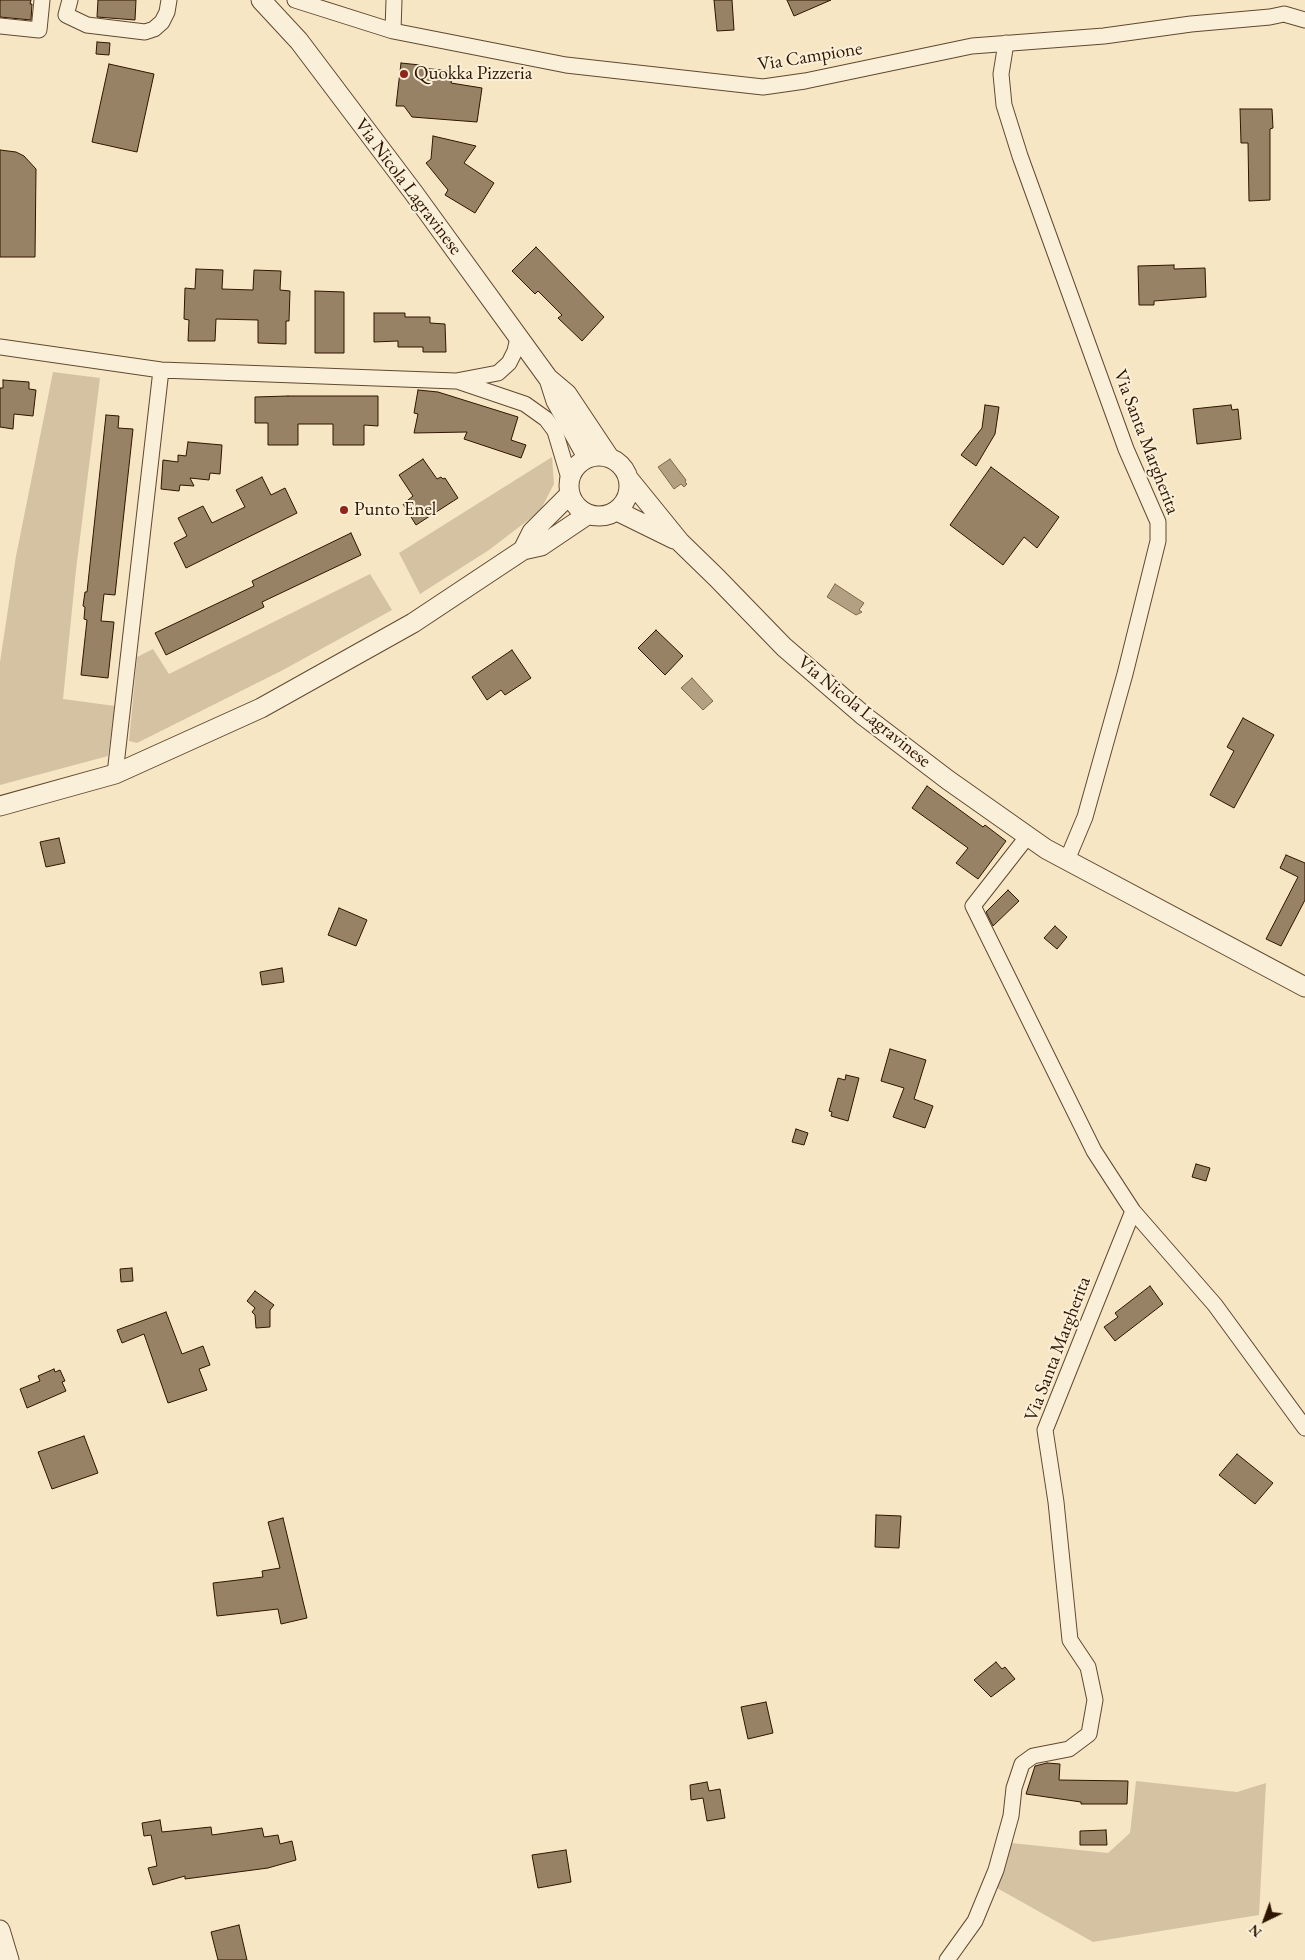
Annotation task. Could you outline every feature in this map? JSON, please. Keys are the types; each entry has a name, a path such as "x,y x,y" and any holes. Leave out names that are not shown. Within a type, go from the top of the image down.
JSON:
{"street":[{"path":"0,26 39,30 42,0"},
{"path":"70,0 66,15 87,25 145,32 154,29 162,22 170,0"},
{"name":"Via Nicola Lagravinese","path":"261,0 299,41 413,192 548,378 567,394 609,457"},
{"name":"Via Campione","path":"296,0 393,31 566,65 763,88 972,46 1104,36 1191,24 1270,17 1287,7 1305,20"},
{"path":"393,31 394,0"},
{"name":"Via Santa Margherita","path":"1006,43 1001,74 1004,105 1020,156 1126,450 1158,522 1158,541 1125,674 1086,817 1068,860"},
{"path":"0,348 161,370 456,380 498,373 509,363 515,351 518,338"},
{"path":"115,774 161,370"},
{"name":"Via Nicola Lagravinese","path":"548,378 556,401 587,458"},
{"path":"456,380 525,404 546,419 555,430 569,487 576,507 588,515 598,517 617,511 625,502 629,490 628,478 618,462 609,457 598,455 587,458 577,464 571,473 569,487 532,532 523,550"},
{"name":"Via Nicola Lagravinese","path":"628,478 680,542 784,647 864,716 1027,837 1305,987"},
{"name":"Via Nicola Lagravinese","path":"617,511 680,542"},
{"path":"0,806 115,774 269,703 413,623 523,550 541,546 588,515"},
{"path":"1027,837 973,906 1094,1151 1133,1211 1215,1305 1305,1428"},
{"name":"Via Santa Margherita","path":"947,1960 975,1921 996,1870 1011,1816 1014,1788 1022,1764 1033,1756 1069,1749 1089,1734 1095,1700 1088,1667 1070,1640 1056,1502 1045,1430 1133,1211"},
{"path":"0,1930 9,1960"}],"shaded area":[{"path":"53,372 100,378 76,570 63,699 115,706 108,756 0,785 0,662 16,556"},
{"path":"552,457 554,484 540,511 489,550 420,594 399,553"},
{"path":"670,459 686,480 687,484 684,487 681,484 674,489 658,467"},
{"path":"370,574 392,610 283,670 137,743 129,741 137,657 153,649 169,674"},
{"path":"835,584 864,603 859,610 862,612 856,615 827,597"},
{"path":"692,678 713,701 703,710 681,688"},
{"path":"1136,1781 1237,1792 1266,1783 1259,1915 1093,1942 997,1888 1011,1843 1108,1853 1130,1833"}],"building":[{"path":"0,0 31,0 31,20 0,17"},
{"path":"98,0 136,0 135,20 97,17"},
{"path":"714,0 732,0 734,30 717,31"},
{"path":"787,0 831,0 794,16"},
{"path":"97,42 110,43 109,55 96,54"},
{"path":"401,63 420,65 420,68 453,71 451,83 482,88 477,122 412,117 404,106 396,106"},
{"path":"109,64 154,74 137,152 92,142"},
{"path":"1240,109 1272,109 1273,128 1270,129 1270,200 1249,201 1248,143 1241,143"},
{"path":"433,136 476,146 464,163 494,183 475,213 445,195 448,190 426,163 431,159"},
{"path":"0,150 16,152 24,156 36,169 35,257 0,257"},
{"path":"536,247 604,317 582,341 558,318 562,315 538,291 535,294 512,271"},
{"path":"1174,265 1174,269 1205,268 1206,297 1154,301 1154,305 1139,305 1138,266"},
{"path":"196,269 223,270 222,289 253,290 254,270 281,271 280,290 290,291 289,321 286,321 286,344 258,343 258,320 216,319 215,341 188,341 189,320 184,319 185,288 195,289"},
{"path":"315,291 344,292 344,353 315,353"},
{"path":"374,313 405,313 405,317 430,317 430,323 445,324 446,352 423,352 423,347 398,347 398,341 374,342"},
{"path":"3,380 29,382 29,389 36,390 33,416 14,414 13,429 0,427 0,388 3,388"},
{"path":"418,390 438,392 518,417 511,440 526,445 521,458 464,439 467,432 414,433 418,414 414,413"},
{"path":"378,396 378,426 364,425 364,445 333,445 333,424 298,424 298,445 268,445 268,423 255,423 255,397"},
{"path":"985,405 999,407 995,434 976,466 961,455 982,428"},
{"path":"1231,405 1232,410 1238,409 1241,439 1197,444 1193,409"},
{"path":"106,415 119,416 118,428 133,429 115,595 104,594 101,621 114,622 108,678 81,675 87,620 84,619 85,607 83,606 85,592 87,592"},
{"path":"188,442 222,445 220,474 210,473 209,480 190,478 194,486 180,485 179,491 161,489 163,460 178,462 178,455 186,456"},
{"path":"423,459 437,479 445,478 458,498 416,525 403,504 413,496 399,475"},
{"path":"991,467 1059,517 1037,548 1024,537 1003,565 950,525"},
{"path":"262,477 271,495 285,488 297,513 186,568 174,543 187,536 178,518 203,506 212,523 245,507 236,490"},
{"path":"351,533 361,555 262,602 264,607 166,655 155,633 254,586 252,581"},
{"path":"656,630 683,656 665,675 638,648"},
{"path":"512,650 531,678 505,695 501,690 487,700 472,677"},
{"path":"1243,718 1274,735 1234,808 1210,795 1234,751 1227,747"},
{"path":"927,786 983,827 985,825 1006,841 978,879 956,863 968,848 912,808"},
{"path":"59,838 65,863 46,867 40,842"},
{"path":"1286,855 1305,863 1305,900 1281,946 1266,939 1298,877 1280,868"},
{"path":"1008,890 1019,901 993,926 986,912"},
{"path":"339,908 367,920 356,946 328,935"},
{"path":"1055,926 1067,937 1057,949 1044,938"},
{"path":"282,968 284,982 262,985 260,972"},
{"path":"890,1049 926,1060 914,1099 933,1106 925,1128 893,1117 904,1088 881,1081"},
{"path":"846,1075 859,1078 848,1121 831,1116 832,1112 829,1111 838,1078 845,1080"},
{"path":"796,1129 808,1133 804,1145 792,1142"},
{"path":"1196,1164 1210,1168 1206,1181 1192,1177"},
{"path":"132,1268 133,1281 121,1282 120,1269"},
{"path":"1150,1286 1163,1304 1115,1341 1104,1327 1118,1317 1115,1313"},
{"path":"255,1291 274,1305 270,1310 270,1327 256,1328 255,1315 252,1312 255,1308 247,1301"},
{"path":"166,1312 182,1354 203,1346 210,1365 199,1369 207,1390 168,1403 144,1334 122,1343 117,1330"},
{"path":"54,1369 55,1372 60,1370 65,1381 62,1382 66,1391 27,1408 20,1389 40,1381 38,1376"},
{"path":"84,1436 98,1473 52,1489 38,1452"},
{"path":"1237,1454 1273,1483 1255,1504 1219,1475"},
{"path":"876,1515 901,1516 899,1548 875,1547"},
{"path":"283,1518 307,1618 281,1624 278,1609 217,1616 213,1583 263,1577 262,1571 280,1568 268,1522"},
{"path":"996,1662 1002,1669 1005,1667 1015,1679 991,1697 974,1680"},
{"path":"766,1702 773,1733 748,1739 741,1707"},
{"path":"1047,1763 1060,1764 1059,1780 1128,1781 1127,1804 1081,1804 1081,1802 1026,1794 1035,1766"},
{"path":"707,1782 709,1791 720,1789 725,1818 707,1821 703,1798 691,1800 690,1785"},
{"path":"160,1820 162,1832 211,1827 212,1835 262,1828 264,1837 278,1835 280,1844 292,1841 296,1860 268,1868 185,1879 185,1876 153,1885 148,1868 157,1866 151,1835 144,1836 142,1823"},
{"path":"1106,1830 1107,1845 1080,1845 1080,1831"},
{"path":"566,1850 571,1882 538,1888 532,1855"},
{"path":"239,1925 247,1960 218,1960 211,1932"}],"place":[{"name":"Quokka Pizzeria","path":"404,74"},
{"name":"Punto Enel","path":"344,510"}]}
